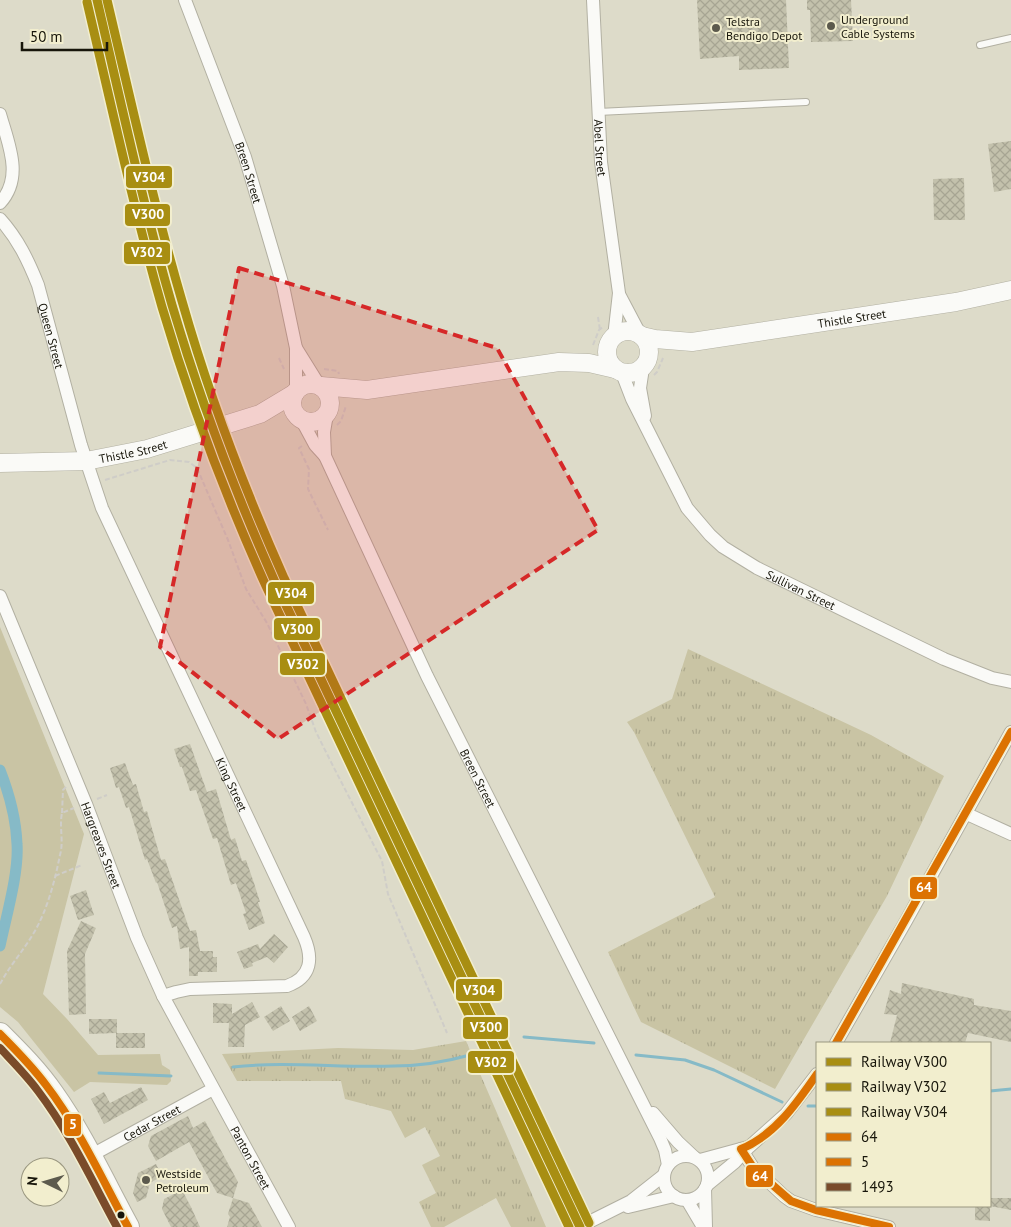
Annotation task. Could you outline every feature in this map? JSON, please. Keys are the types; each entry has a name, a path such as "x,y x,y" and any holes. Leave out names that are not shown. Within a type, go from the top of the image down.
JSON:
{"highway":[{"path":"0,1034 26,1060 53,1094 112,1227"},
{"path":"0,1048 16,1064 36,1091 128,1227"}],"street":[{"name":"Breen Street","path":"186,0 245,157 283,286 296,348 295,392"},
{"name":"Abel Street","path":"593,0 598,112 604,189 619,294 641,335"},
{"path":"0,114 10,150 13,172 11,187 0,203"},
{"name":"Queen Street","path":"0,219 17,240 28,260 38,285 86,461"},
{"name":"Thistle Street","path":"641,335 649,338 692,342 956,302 1011,290"},
{"name":"Abel Street","path":"604,336 619,294"},
{"path":"367,390 327,413 318,421 300,419 293,409 292,398 295,392 306,384 367,390 559,362 589,352 604,336 626,331 641,335 649,346 649,359 644,366 636,372 629,374 589,363 559,362"},
{"path":"604,336 607,356 618,371"},
{"name":"Thistle Street","path":"644,366 654,358 692,342"},
{"name":"Breen Street","path":"296,348 320,386"},
{"name":"Sullivan Street","path":"644,366 640,388 649,431"},
{"name":"Sullivan Street","path":"618,371 687,508 710,536 723,547 758,568 944,659 992,678 1011,682"},
{"path":"320,386 329,395 330,400 327,413"},
{"name":"Thistle Street","path":"0,463 86,461 140,450 260,414 295,392"},
{"name":"Breen Street","path":"327,413 324,432 326,456 427,676 665,1150 666,1170"},
{"name":"Thistle Street","path":"260,414 300,419"},
{"name":"Breen Street","path":"300,419 315,445 326,456"},
{"name":"King Street","path":"86,461 102,508 309,952 308,968 305,974 300,980 288,986 190,989 163,996"},
{"name":"Hargreaves Street","path":"0,596 86,804 137,938 163,996 213,1089"},
{"path":"837,1042 967,814 1011,732"},
{"path":"967,814 1011,834"},
{"path":"614,1211 643,1202 674,1196 687,1200 694,1198 744,1150 786,1114 816,1075"},
{"name":"Cedar Street","path":"83,1159 213,1089"},
{"name":"Panton Street","path":"213,1089 289,1227"},
{"name":"Breen Street","path":"639,1096 678,1142 697,1158"},
{"path":"579,1227 631,1201 680,1156 688,1155 697,1158 744,1150"},
{"path":"744,1150 758,1174 768,1180 784,1196 802,1205 889,1227"},
{"path":"697,1158 708,1171 705,1227"},
{"path":"666,1170 666,1187 674,1196"},
{"path":"687,1200 705,1227"}],"lane":[{"path":"980,45 1011,38"},
{"path":"598,112 806,102"}],"path":[{"path":"598,317 604,336"},
{"path":"306,441 300,448 309,469 308,489 328,530"},
{"path":"93,484 116,475 170,460 188,462 197,468 228,540 246,589 267,623 306,704 316,732 382,861 388,894 447,1033"},
{"path":"0,984 36,929 45,910 62,845 60,823 63,790 74,776"},
{"path":"62,813 107,795"},
{"path":"55,876 82,865"}],"highlighted area":[{"path":"239,268 497,348 598,530 278,739 160,647"}],"green space":[{"path":"0,627 84,834 43,994 98,1055 160,1054 162,1065 170,1070 171,1081 167,1085 90,1082 74,1092 18,1022 0,1007"},
{"path":"688,649 871,735 944,776 887,896 775,1089 641,1022 608,952 715,897 634,732 627,722 672,699"},
{"path":"466,1041 546,1227 511,1227 496,1198 444,1227 431,1227 419,1202 436,1193 422,1165 440,1156 425,1127 405,1138 391,1111 345,1099 341,1081 237,1081 222,1054 338,1048 413,1050"}],"building":[{"path":"697,0 786,0 789,68 739,70 739,56 700,59"},
{"name":"Underground Cable Systems","path":"807,0 851,0 853,41 811,42 810,10 807,10"},
{"path":"1011,141 1011,189 994,192 988,144"},
{"path":"964,178 965,220 934,220 933,179"},
{"path":"190,744 207,792 216,789 231,840 235,838 242,861 246,860 254,883 265,923 249,930 243,914 246,913 236,883 231,885 217,838 213,839 196,790 190,791 174,749"},
{"path":"125,763 133,785 136,784 144,812 147,811 161,860 165,859 190,931 196,930 200,951 213,951 213,957 217,957 217,972 198,972 198,976 189,976 189,947 180,949 177,926 172,928 157,882 147,859 145,860 129,807 126,808 119,787 116,788 110,768"},
{"path":"86,890 94,915 78,920 70,896"},
{"path":"81,921 96,928 85,954 86,1014 69,1015 67,951"},
{"path":"274,934 288,947 274,963 267,957 252,963 253,966 244,969 237,952 258,944 260,949"},
{"path":"902,983 974,999 974,1005 1011,1011 1011,1042 968,1033 965,1042 890,1042 897,1015 884,1014 890,990 901,994"},
{"path":"252,1002 260,1017 245,1025 244,1047 228,1047 229,1023 213,1023 213,1003 232,1004 232,1014"},
{"path":"281,1006 290,1021 273,1031 264,1017"},
{"path":"309,1006 317,1021 300,1031 292,1017"},
{"path":"89,1019 117,1019 117,1033 145,1033 145,1048 116,1048 116,1033 89,1034"},
{"path":"141,1087 148,1100 104,1124 91,1099 104,1092 110,1103"},
{"path":"188,1116 193,1128 205,1121 238,1182 233,1198 217,1193 189,1142 156,1161 148,1146 151,1136"},
{"name":"Westside Petroleum","path":"156,1164 162,1176 150,1183 146,1198 137,1202 133,1193 138,1173"},
{"path":"182,1190 200,1227 171,1227 162,1209 164,1199"},
{"path":"233,1198 249,1203 262,1227 227,1227 230,1217 228,1214"},
{"path":"991,1198 1011,1198 1011,1210 991,1206"},
{"path":"975,1207 990,1207 990,1221 975,1220"}],"waterway":[{"path":"0,770 14,815 17,856 9,909 0,946"},
{"path":"524,1037 594,1043"},
{"path":"233,1067 253,1065 403,1066 451,1060 470,1055"},
{"path":"636,1055 685,1060 714,1070 782,1102"},
{"path":"99,1073 171,1076"},
{"path":"991,1091 1011,1089"},
{"path":"808,1106 816,1106"}],"rail line":[{"name":"V300","path":"97,0 161,267 194,376 232,480 275,582 580,1227"},
{"name":"V304","path":"107,0 171,264 192,336 241,476 284,578 589,1223"},
{"name":"V302","path":"87,2 151,269 184,378 222,483 266,586 569,1227"}],"transit line":[{"name":"64","path":"837,1042 1011,732"},
{"name":"5","path":"0,1034 35,1071 58,1101 90,1154 128,1227"},
{"name":"1493","path":"0,1048 50,1107 117,1227"},
{"name":"64","path":"816,1075 793,1107 775,1127 741,1149 758,1175 791,1201 816,1210 889,1227"}],"place":[{"name":"Underground Cable Systems","path":"831,26"},
{"name":"Telstra Bendigo Depot","path":"716,28"},
{"name":"Westside Petroleum","path":"146,1180"}]}
